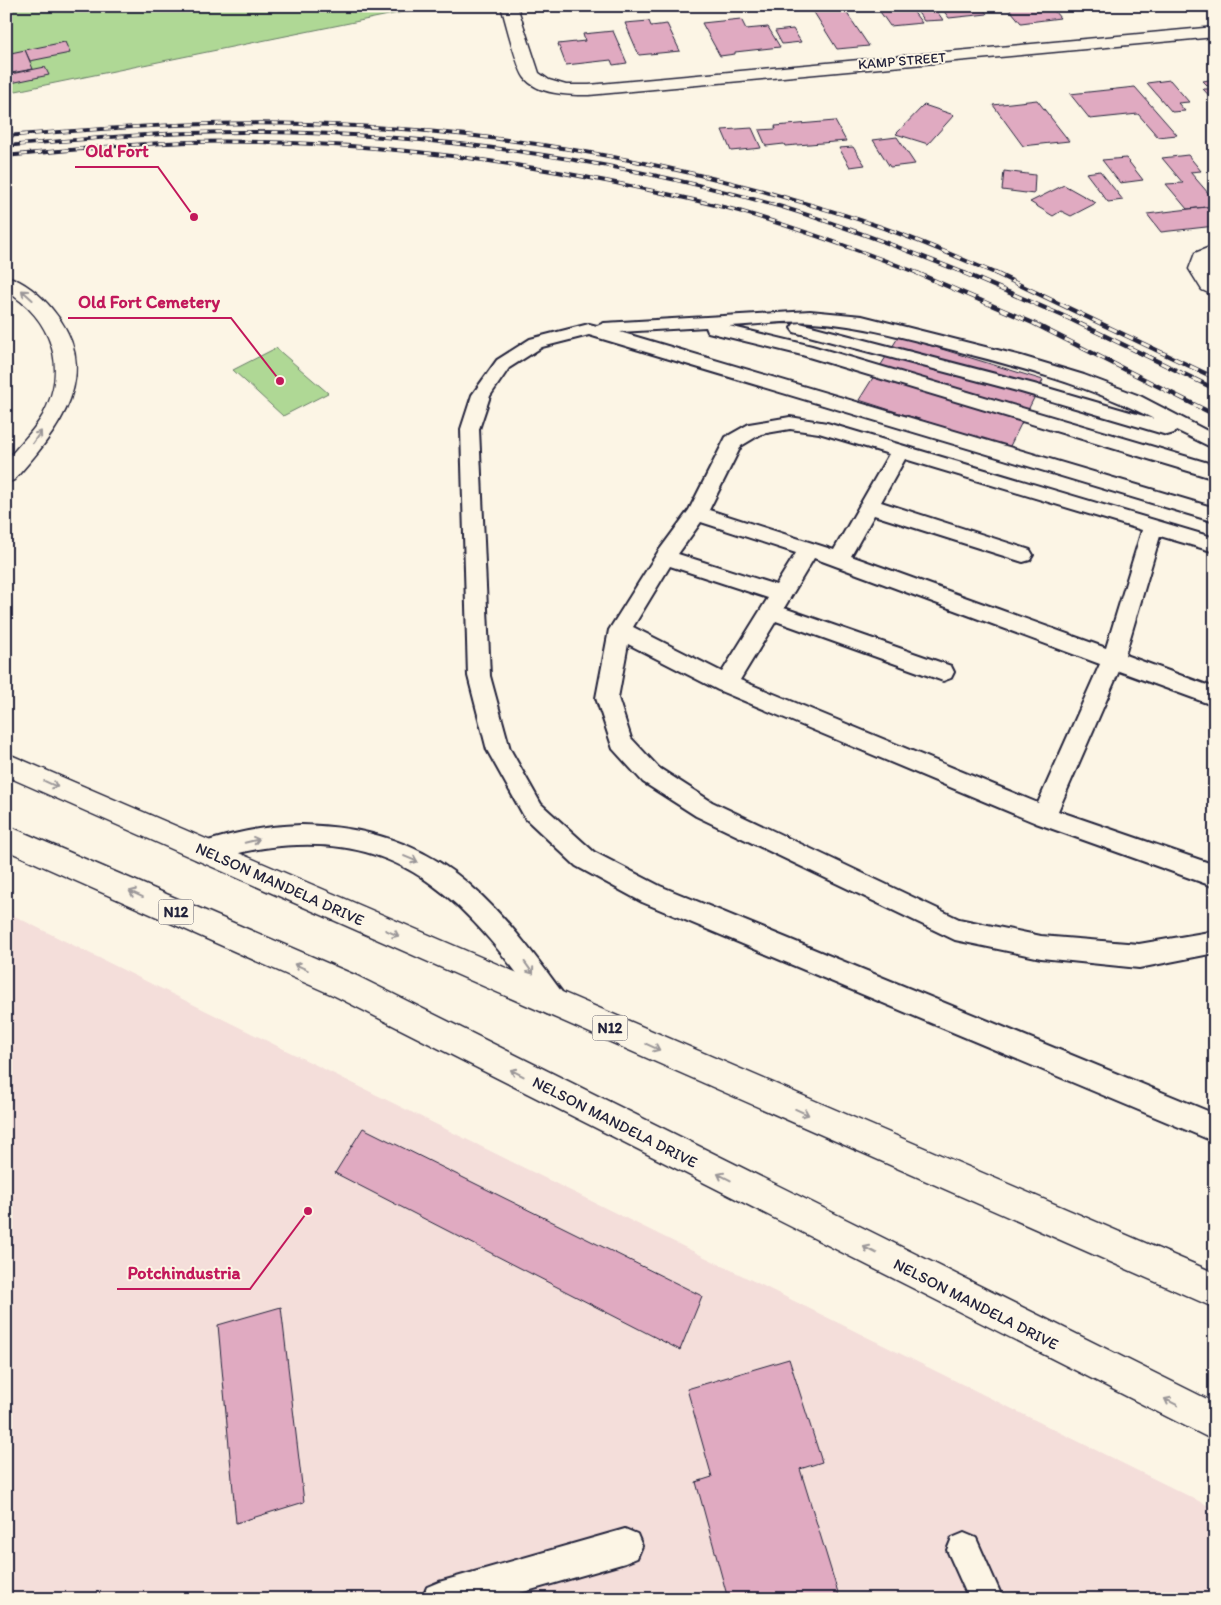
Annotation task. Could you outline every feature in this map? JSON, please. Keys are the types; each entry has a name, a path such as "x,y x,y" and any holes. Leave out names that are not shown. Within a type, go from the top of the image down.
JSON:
{"main road":[{"name":"KAMP STREET","path":"509,6 531,75 543,84 566,90 589,90 1215,32"},
{"path":"1215,251 1202,257 1199,269 1209,286 1215,290"},
{"path":"6,282 24,291 49,316 62,342 67,374 57,409 30,448 6,475"},
{"name":"NELSON MANDELA DRIVE","path":"6,764 1215,1291"},
{"name":"NELSON MANDELA DRIVE","path":"6,837 346,986 1215,1424"}],"lane":[{"path":"1215,443 1133,400 1078,378 862,321 810,316 589,329 536,343 503,364 481,395 470,428 479,676 499,750 533,811 585,858 651,894 1215,1128"},
{"path":"754,318 830,335 1027,388 1215,443"},
{"path":"690,322 806,350 1215,472"},
{"path":"589,329 1215,514"},
{"path":"1215,545 820,427 790,423 756,428 733,442 697,513 665,558 620,630 607,698 622,742 651,775 704,809 955,929 1040,947 1139,956 1215,942"},
{"path":"839,559 900,451"},
{"path":"870,506 1023,555"},
{"path":"697,513 839,559 1215,697"},
{"path":"1044,816 1113,660 1153,527"},
{"path":"726,684 809,549"},
{"path":"665,558 943,672"},
{"path":"620,630 726,684 1044,816 1215,876"},
{"path":"205,852 264,838 298,835 338,837 380,847 416,860 448,882 482,912 517,952 555,1004"},
{"path":"439,1599 626,1546"},
{"path":"964,1550 986,1599"}],"shaded area":[{"path":"6,912 1215,1509 1215,1599 6,1599"}],"green space":[{"path":"6,6 418,6 418,9 6,93"},
{"path":"276,348 328,393 283,416 233,370"}],"building":[{"path":"752,6 782,6 783,7 755,10"},
{"path":"810,6 842,6 869,46 837,49"},
{"path":"876,6 909,6 922,23 890,26"},
{"path":"933,6 943,20 924,21 914,7"},
{"path":"940,6 981,6 987,14 949,18"},
{"path":"1007,6 1050,6 1060,18 1021,23"},
{"path":"741,19 746,29 768,27 780,47 735,52 735,54 720,56 702,23"},
{"path":"649,21 651,26 667,24 680,51 639,55 625,23"},
{"path":"793,29 801,42 782,44 775,31"},
{"path":"613,31 627,63 613,65 611,60 566,65 558,44 585,41 583,34"},
{"path":"65,42 70,53 30,61 25,50"},
{"path":"25,50 33,69 6,74 6,54"},
{"path":"45,67 49,75 6,84 6,75"},
{"path":"1215,79 1215,102 1203,89 1211,89 1203,81"},
{"path":"1170,80 1189,102 1178,103 1185,111 1172,112 1147,83"},
{"path":"1135,87 1177,135 1158,137 1138,114 1090,119 1070,94"},
{"path":"1037,100 1069,141 1023,146 993,105"},
{"path":"924,105 954,115 928,144 896,134"},
{"path":"835,121 846,141 766,146 759,130 776,129 775,126"},
{"path":"752,128 761,148 731,151 722,130"},
{"path":"897,137 915,164 890,167 873,140"},
{"path":"853,147 865,165 850,167 839,148"},
{"path":"1188,155 1201,171 1190,172 1215,201 1215,206 1187,209 1166,184 1183,183 1162,158"},
{"path":"1126,158 1143,180 1120,183 1102,160"},
{"path":"1004,171 1035,175 1034,194 1002,190"},
{"path":"1100,171 1123,200 1108,202 1086,173"},
{"path":"1064,185 1096,203 1071,216 1061,211 1053,216 1030,202"},
{"path":"1215,206 1215,226 1161,232 1147,214"},
{"path":"899,336 1043,380 1009,448 859,400"},
{"path":"363,1128 702,1296 680,1350 335,1173"},
{"path":"281,1307 304,1502 236,1523 218,1325"},
{"path":"789,1359 822,1462 800,1469 840,1599 728,1599 696,1482 712,1477 687,1389"}],"railway":[{"path":"6,136 81,130 231,123 364,126 479,136 593,153 650,164 763,191 891,230 997,274"},
{"path":"6,146 134,136 262,132 393,138 524,152 654,175 782,207 852,230 967,274"},
{"path":"6,156 74,149 188,142 294,143 401,150 454,156 611,182 739,211 808,233 920,274"},
{"path":"917,273 1033,323 1215,415"},
{"path":"964,273 1068,318 1215,389"},
{"path":"995,273 1215,378"}],"place":[{"name":"Old Fort","path":"194,217"},
{"name":"Old Fort Cemetery","path":"280,381"},
{"name":"Potchindustria","path":"308,1211"}]}
